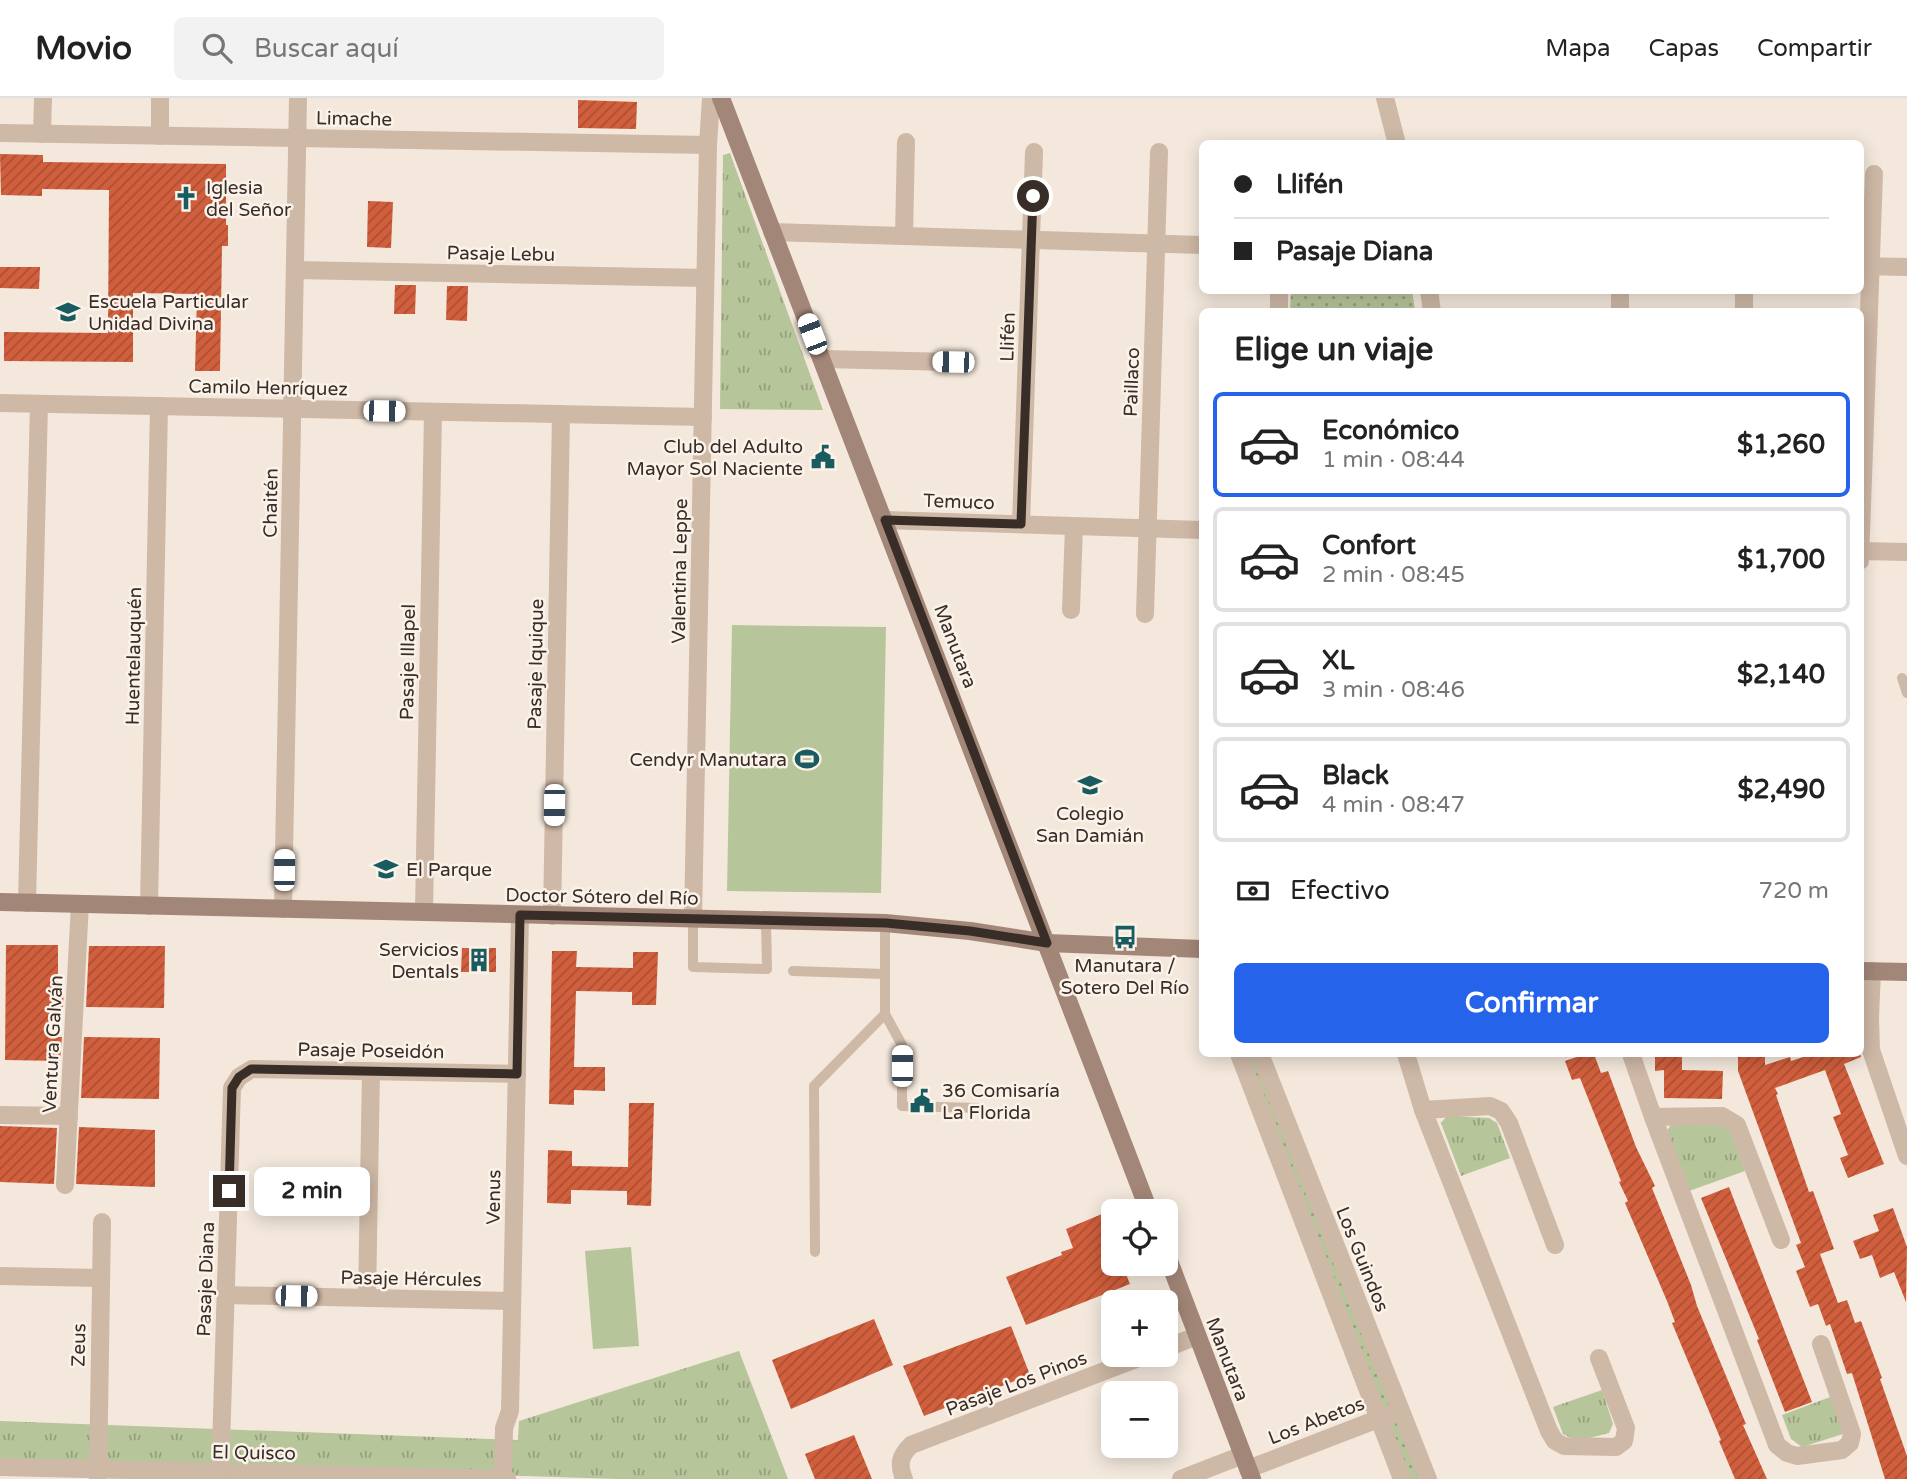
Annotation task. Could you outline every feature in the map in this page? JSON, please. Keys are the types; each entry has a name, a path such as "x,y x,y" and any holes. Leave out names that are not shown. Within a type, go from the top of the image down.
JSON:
{"main road":[{"name":"Manutara","path":"721,98 1144,1199"},
{"name":"Doctor Sótero del Río","path":"0,902 886,923 970,931 1047,943 1199,949"},
{"path":"1866,971 1907,972"},
{"name":"Manutara","path":"1175,1276 1247,1468"}],"street":[{"path":"42,134 43,98"},
{"path":"160,98 160,136"},
{"name":"Chaitén","path":"283,909 298,98"},
{"name":"Valentina Leppe","path":"693,919 711,98"},
{"path":"1385,98 1396,140"},
{"name":"Limache","path":"0,133 708,145"},
{"path":"905,236 906,142"},
{"name":"Llifén","path":"1021,524 1034,152"},
{"name":"Paillaco","path":"1144,614 1159,152"},
{"path":"1864,361 1866,266 1874,174"},
{"path":"772,232 1199,245"},
{"path":"1866,266 1907,267"},
{"name":"Pasaje Lebu","path":"295,270 705,278"},
{"path":"822,359 953,362"},
{"name":"Camilo Henríquez","path":"0,403 703,417"},
{"path":"27,903 39,404"},
{"name":"Huentelauquén","path":"149,906 159,406"},
{"name":"Pasaje Illapel","path":"424,912 433,412"},
{"name":"Pasaje Iquique","path":"552,916 561,414"},
{"name":"Temuco","path":"885,520 1199,530"},
{"path":"1071,610 1074,526"},
{"path":"1864,551 1907,552"},
{"name":"Ventura Galván","path":"65,1185 80,904"},
{"name":"Venus","path":"504,1479 504,1428 510,1411 520,915"},
{"path":"1866,971 1871,1050 1907,1156"},
{"path":"1240,1057 1402,1479"},
{"name":"Los Guindos","path":"1261,1057 1427,1479"},
{"path":"1407,1057 1423,1110 1549,1431 1559,1444 1569,1447 1616,1447 1624,1441 1626,1428 1599,1358"},
{"path":"1632,1057 1777,1445 1797,1456 1842,1450 1850,1443 1852,1434 1821,1344"},
{"name":"Pasaje Poseidón","path":"232,1088 239,1077 251,1069 517,1074"},
{"path":"367,1298 370,1071"},
{"name":"Pasaje Diana","path":"220,1475 232,1088"},
{"path":"1423,1110 1490,1106 1501,1111 1509,1124 1555,1245"},
{"path":"0,1115 69,1116"},
{"path":"1653,1117 1722,1116 1737,1125 1781,1240"},
{"name":"Zeus","path":"98,1474 102,1222"},
{"path":"0,1276 100,1278"},
{"name":"Pasaje Hércules","path":"226,1295 512,1301"},
{"path":"1178,1343 1197,1336"},
{"name":"Pasaje Los Pinos","path":"904,1479 900,1468 902,1455 911,1445 1115,1367"},
{"name":"Los Abetos","path":"1181,1479 1247,1468 1400,1410"},
{"name":"El Quisco","path":"0,1467 98,1474 504,1479"}],"lane":[{"path":"1902,678 1907,693"},
{"path":"693,919 692,967 767,969 766,921"},
{"path":"886,923 886,1014 902,1045 902,1106 976,1108"},
{"path":"793,971 886,974"},
{"path":"816,1252 814,1086 886,1014"}],"green space":[{"path":"730,153 823,410 720,409 723,155"},
{"path":"1291,294 1413,294 1415,308 1290,308"},
{"name":"Cendyr Manutara","path":"732,625 886,627 881,893 727,891"},
{"path":"1245,1057 1258,1057 1425,1479 1404,1479"},
{"path":"1447,1116 1489,1118 1497,1123 1510,1158 1461,1176 1441,1123"},
{"path":"1673,1123 1719,1123 1729,1127 1745,1171 1689,1191 1667,1130"},
{"path":"631,1247 639,1346 593,1349 585,1251"},
{"path":"739,1351 788,1479 618,1479 0,1460 0,1421 518,1440 519,1421"},
{"path":"1602,1390 1613,1424 1609,1433 1577,1441 1563,1434 1553,1407"},
{"path":"1833,1396 1843,1434 1802,1447 1791,1439 1782,1415"}],"building":[{"path":"578,100 637,102 636,129 578,128"},
{"path":"0,154 43,155 43,162 226,164 228,246 222,246 220,371 195,371 197,294 133,293 133,362 4,361 4,332 108,333 109,190 42,189 42,196 1,195"},
{"path":"368,201 393,202 391,248 367,247"},
{"path":"0,267 40,267 39,289 0,288"},
{"path":"395,285 416,285 415,314 394,314"},
{"path":"447,286 468,286 467,321 446,320"},
{"path":"6,945 58,945 58,982 64,982 63,1007 58,1007 57,1037 62,1037 60,1061 5,1060"},
{"path":"89,946 165,946 164,1008 86,1007"},
{"name":"Servicios Dentals","path":"462,948 496,948 496,972 461,972"},
{"path":"552,951 577,951 576,967 633,968 633,952 658,952 656,1005 632,1005 632,992 576,991 574,1067 605,1067 605,1091 574,1090 574,1105 549,1104"},
{"path":"84,1037 160,1038 159,1099 81,1098"},
{"path":"1576,1057 1595,1057 1601,1073 1608,1071 1636,1147 1655,1186 1652,1188 1697,1306 1746,1424 1743,1425 1767,1479 1735,1479 1672,1323 1675,1322 1667,1301 1625,1203 1628,1201 1619,1182 1621,1181 1580,1078 1572,1080 1565,1061"},
{"path":"1655,1057 1682,1057 1682,1070 1723,1071 1722,1099 1664,1098 1664,1070 1655,1071"},
{"path":"1738,1057 1765,1057 1765,1065 1790,1057 1791,1061 1804,1057 1861,1057 1844,1064 1884,1164 1848,1178 1840,1158 1848,1155 1833,1117 1841,1114 1825,1070 1775,1088 1809,1192 1813,1191 1834,1249 1820,1254 1838,1303 1847,1300 1855,1323 1861,1321 1907,1456 1907,1479 1885,1479 1852,1373 1847,1374 1830,1324 1826,1326 1818,1304 1810,1307 1796,1271 1805,1267 1796,1245 1801,1243 1738,1071"},
{"path":"629,1103 654,1103 651,1206 627,1205 627,1191 571,1190 571,1204 547,1203 548,1150 572,1151 572,1166 628,1167"},
{"path":"0,1126 57,1128 54,1184 0,1182"},
{"path":"79,1127 155,1130 155,1187 76,1184"},
{"path":"1729,1187 1812,1402 1785,1412 1757,1340 1759,1339 1701,1198"},
{"path":"1893,1208 1907,1247 1906,1302 1894,1272 1880,1278 1872,1255 1860,1259 1853,1241 1879,1231 1873,1215"},
{"path":"1101,1214 1101,1276 1127,1276 1130,1284 1115,1290 1101,1290 1101,1295 1026,1325 1006,1277 1073,1248 1066,1229"},
{"path":"874,1319 893,1365 791,1409 772,1360"},
{"path":"1011,1326 1030,1375 924,1416 903,1366"},
{"path":"854,1435 872,1479 815,1479 805,1454"}],"place":[{"name":"Iglesia del Señor","path":"186,198"},
{"name":"Escuela Particular Unidad Divina","path":"68,312"},
{"name":"Club del Adulto Mayor Sol Naciente","path":"823,457"},
{"name":"Cendyr Manutara","path":"807,759"},
{"name":"Colegio San Damián","path":"1090,785"},
{"name":"El Parque","path":"386,869"},
{"name":"Manutara / Sotero Del Río","path":"1125,937"},
{"name":"Servicios Dentals","path":"479,960"},
{"name":"36 Comisaría La Florida","path":"922,1101"}],"route":[{"path":"229,1191 232,1088 239,1077 251,1069 517,1074 520,915 886,923 970,931 1047,943 885,520 1021,524 1033,196"}]}
